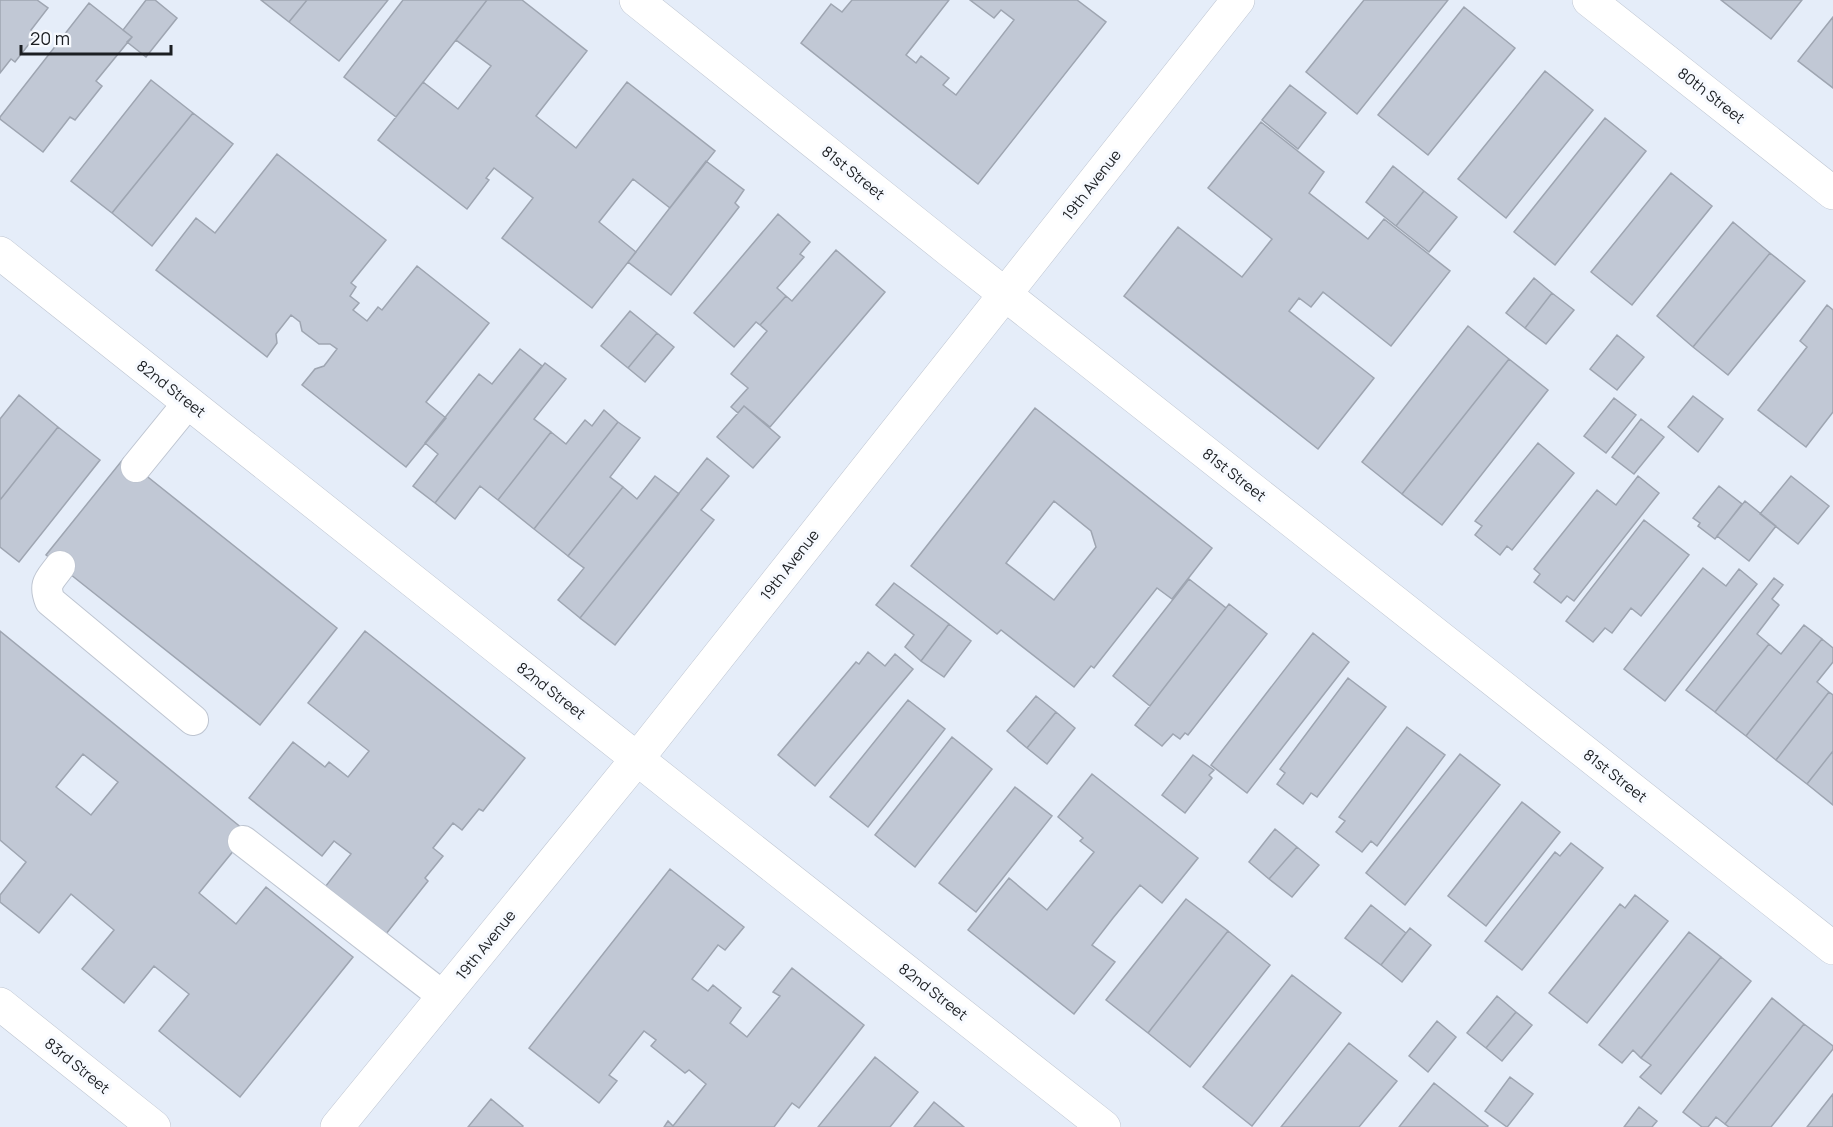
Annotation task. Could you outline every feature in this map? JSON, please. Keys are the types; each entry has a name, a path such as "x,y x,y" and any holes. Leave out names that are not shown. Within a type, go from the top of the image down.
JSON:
{"street":[{"name":"81st Street","path":"636,0 1833,948"},
{"name":"19th Avenue","path":"337,1127 637,759 1238,0"},
{"name":"80th Street","path":"1589,0 1833,193"},
{"name":"82nd Street","path":"0,253 1104,1127"},
{"name":"83rd Street","path":"0,1004 154,1127"}],"lane":[{"path":"136,467 188,403"},
{"path":"60,566 46,584 46,592 50,601 193,720"},
{"path":"243,841 444,997"}],"building":[{"path":"0,0 37,0 48,8 31,30 36,35 15,62 11,59 0,73"},
{"path":"146,0 155,0 177,18 146,57 127,42 132,37 123,30"},
{"path":"261,0 307,0 289,22"},
{"path":"307,0 388,0 339,61 289,22"},
{"path":"403,0 487,0 396,117 344,77"},
{"path":"487,0 522,0 587,51 536,116 576,148 627,82 715,151 670,208 633,179 599,222 636,252 592,308 502,238 533,198 494,168 486,178 489,180 467,209 378,140 423,82 458,109 491,66 456,40"},
{"path":"852,0 949,0 906,55 916,63 921,56 949,78 943,85 956,95 1014,20 1001,10 994,18 970,0 1077,0 1106,22 978,184 801,43 831,4 842,12"},
{"path":"1364,0 1448,0 1357,114 1306,72"},
{"path":"1721,0 1802,0 1771,39"},
{"path":"89,3 132,37 96,81 102,86 75,120 70,117 43,152 0,117"},
{"path":"1464,7 1515,48 1428,155 1378,115"},
{"path":"1833,17 1833,88 1798,61"},
{"path":"1545,71 1593,110 1506,218 1458,179"},
{"path":"151,80 193,113 112,213 71,181"},
{"path":"1290,85 1326,113 1298,149 1262,120"},
{"path":"193,113 233,144 152,246 112,213"},
{"path":"1605,118 1646,151 1555,265 1514,232"},
{"path":"1261,122 1324,172 1309,193 1368,239 1384,219 1450,271 1391,346 1323,292 1311,307 1299,298 1289,311 1374,378 1318,449 1124,296 1178,227 1242,277 1272,239 1208,188"},
{"path":"277,154 386,240 351,283 356,287 350,296 359,303 353,310 367,321 378,307 382,310 417,266 489,323 426,402 446,418 406,467 302,385 315,369 324,366 337,349 330,344 319,344 302,331 300,322 291,315 276,334 277,343 267,357 156,270 196,218 215,233"},
{"path":"706,161 744,190 735,203 739,207 671,295 628,262"},
{"path":"1393,166 1424,191 1396,226 1366,202"},
{"path":"1671,173 1712,206 1632,305 1591,272"},
{"path":"1424,191 1457,217 1429,252 1396,226"},
{"path":"778,214 810,242 800,254 804,257 777,288 786,296 760,325 756,322 734,347 694,313"},
{"path":"1733,222 1770,253 1693,347 1657,316"},
{"path":"836,250 885,292 770,427 744,406 738,413 731,407 748,388 731,374 767,331 760,325 786,296 792,301"},
{"path":"1770,253 1805,281 1728,375 1693,347"},
{"path":"1534,278 1552,293 1525,328 1506,313"},
{"path":"1552,293 1574,310 1546,344 1525,328"},
{"path":"1827,305 1833,310 1833,412 1806,447 1758,410 1807,347 1800,341"},
{"path":"630,311 657,333 628,368 601,346"},
{"path":"1468,326 1509,359 1402,494 1362,462"},
{"path":"657,333 674,347 645,382 628,368"},
{"path":"1617,335 1644,357 1617,390 1590,369"},
{"path":"520,349 542,366 435,503 413,486 438,454 425,443 479,374 492,384"},
{"path":"1509,359 1548,390 1442,525 1402,494"},
{"path":"545,363 566,379 534,419 551,432 498,500 480,486 455,519 435,503"},
{"path":"19,395 58,427 0,500 0,419"},
{"path":"1693,396 1723,419 1698,452 1668,427"},
{"path":"1614,398 1636,415 1606,453 1584,436"},
{"path":"744,406 780,437 753,468 717,437"},
{"path":"1035,408 1212,548 1172,599 1157,588 1094,668 1091,666 1074,687 1001,630 997,634 911,566","holes":["1054,501 1091,531 1096,547 1054,600 1006,563"]},
{"path":"604,410 618,422 534,529 498,500 551,432 566,444 585,420 592,426"},
{"path":"1641,419 1664,437 1634,474 1612,457"},
{"path":"618,422 640,438 610,477 623,487 568,556 534,529"},
{"path":"58,427 100,460 19,562 0,547 0,500"},
{"path":"1538,443 1574,473 1512,550 1507,546 1500,555 1475,535 1482,526 1475,521"},
{"path":"124,458 337,628 260,725 46,555"},
{"path":"707,458 729,476 701,510 714,520 615,645 580,618"},
{"path":"655,476 679,494 580,618 558,600 584,568 568,556 623,487 637,499"},
{"path":"1638,476 1659,493 1574,601 1567,596 1561,603 1534,582 1540,574 1534,569 1597,490 1616,505"},
{"path":"1791,476 1829,506 1798,544 1760,514"},
{"path":"1719,486 1742,504 1715,539 1698,526 1700,523 1693,518"},
{"path":"1745,501 1776,526 1749,561 1717,536"},
{"path":"1644,520 1689,555 1641,616 1631,608 1612,633 1605,628 1593,642 1566,621"},
{"path":"1703,568 1726,586 1739,569 1757,584 1665,701 1624,669"},
{"path":"1774,578 1783,585 1772,599 1779,605 1757,634 1769,644 1715,712 1686,690"},
{"path":"1189,579 1226,608 1150,706 1113,676"},
{"path":"894,583 949,624 921,661 905,647 914,635 876,605"},
{"path":"1229,604 1267,634 1188,735 1185,733 1180,739 1173,734 1162,746 1135,725"},
{"path":"949,624 971,641 944,677 921,661"},
{"path":"1804,625 1822,639 1746,736 1715,712 1769,644 1781,654"},
{"path":"0,631 248,833 199,893 236,924 266,887 353,957 240,1097 159,1031 189,994 154,966 124,1003 82,969 114,930 71,894 39,933 0,902 0,895 26,862 0,840","holes":["83,754 118,782 91,815 56,787"]},
{"path":"365,631 525,758 483,811 479,809 462,830 453,823 433,848 443,856 425,878 428,881 386,934 325,887 351,854 334,841 322,856 249,798 293,742 325,767 329,762 348,777 369,751 308,703"},
{"path":"1313,633 1349,662 1247,793 1211,765"},
{"path":"1822,639 1833,648 1833,662 1817,682 1829,692 1776,760 1746,736"},
{"path":"868,652 885,666 895,654 913,669 815,786 778,755 856,662 859,664"},
{"path":"1348,678 1386,707 1317,797 1311,793 1303,804 1277,784 1285,773 1280,769"},
{"path":"1829,692 1833,695 1833,751 1807,784 1776,760"},
{"path":"1036,696 1056,712 1027,748 1007,731"},
{"path":"908,700 945,729 868,827 830,797"},
{"path":"1056,712 1075,728 1047,764 1027,748"},
{"path":"1407,727 1445,755 1377,846 1371,841 1362,852 1336,832 1345,821 1339,817"},
{"path":"952,737 992,769 915,867 875,835"},
{"path":"1833,751 1833,805 1807,784"},
{"path":"1460,754 1500,785 1405,905 1366,873"},
{"path":"1193,755 1214,770 1209,775 1212,778 1185,813 1162,795"},
{"path":"1092,774 1198,858 1162,903 1140,885 1113,918 1092,945 1115,962 1074,1014 968,930 1009,878 1047,910 1094,852 1080,841 1083,838 1058,817"},
{"path":"1015,787 1052,816 976,912 939,883"},
{"path":"1522,802 1560,832 1486,926 1448,896"},
{"path":"1275,829 1297,847 1269,879 1249,862"},
{"path":"1571,843 1603,868 1522,970 1485,941 1555,852 1560,856"},
{"path":"1297,847 1319,865 1292,897 1269,879"},
{"path":"670,869 744,927 725,950 718,945 692,979 708,991 713,985 741,1008 730,1023 747,1037 780,996 773,992 792,968 864,1025 799,1108 792,1103 774,1127 664,1127 668,1121 673,1126 706,1084 689,1070 685,1073 651,1046 656,1040 644,1031 609,1075 617,1081 599,1103 529,1048"},
{"path":"1635,895 1668,921 1587,1023 1549,993 1620,904 1625,908"},
{"path":"1186,899 1228,931 1148,1033 1106,1000"},
{"path":"1371,905 1406,933 1381,965 1345,938"},
{"path":"1410,928 1431,945 1402,982 1381,965"},
{"path":"1228,931 1270,965 1190,1067 1148,1033"},
{"path":"1689,932 1721,957 1641,1058 1633,1050 1622,1063 1599,1045"},
{"path":"1721,957 1751,981 1661,1094 1640,1077 1651,1065 1641,1058"},
{"path":"1292,975 1341,1013 1252,1126 1203,1087"},
{"path":"1497,996 1516,1012 1486,1048 1467,1033"},
{"path":"1772,998 1804,1024 1725,1124 1716,1117 1708,1127 1702,1127 1683,1112"},
{"path":"1516,1012 1532,1025 1502,1061 1486,1048"},
{"path":"1437,1021 1456,1037 1428,1072 1409,1056"},
{"path":"1804,1024 1833,1046 1833,1049 1771,1127 1729,1127 1725,1124"},
{"path":"1349,1043 1397,1081 1359,1127 1281,1127"},
{"path":"875,1057 918,1092 890,1127 818,1127"},
{"path":"1510,1077 1533,1094 1507,1127 1485,1111"},
{"path":"1434,1083 1488,1126 1399,1127"},
{"path":"1833,1094 1833,1127 1807,1127"},
{"path":"491,1099 523,1126 468,1127"},
{"path":"934,1102 964,1127 914,1127"},
{"path":"1639,1107 1657,1121 1652,1127 1624,1127"}]}
